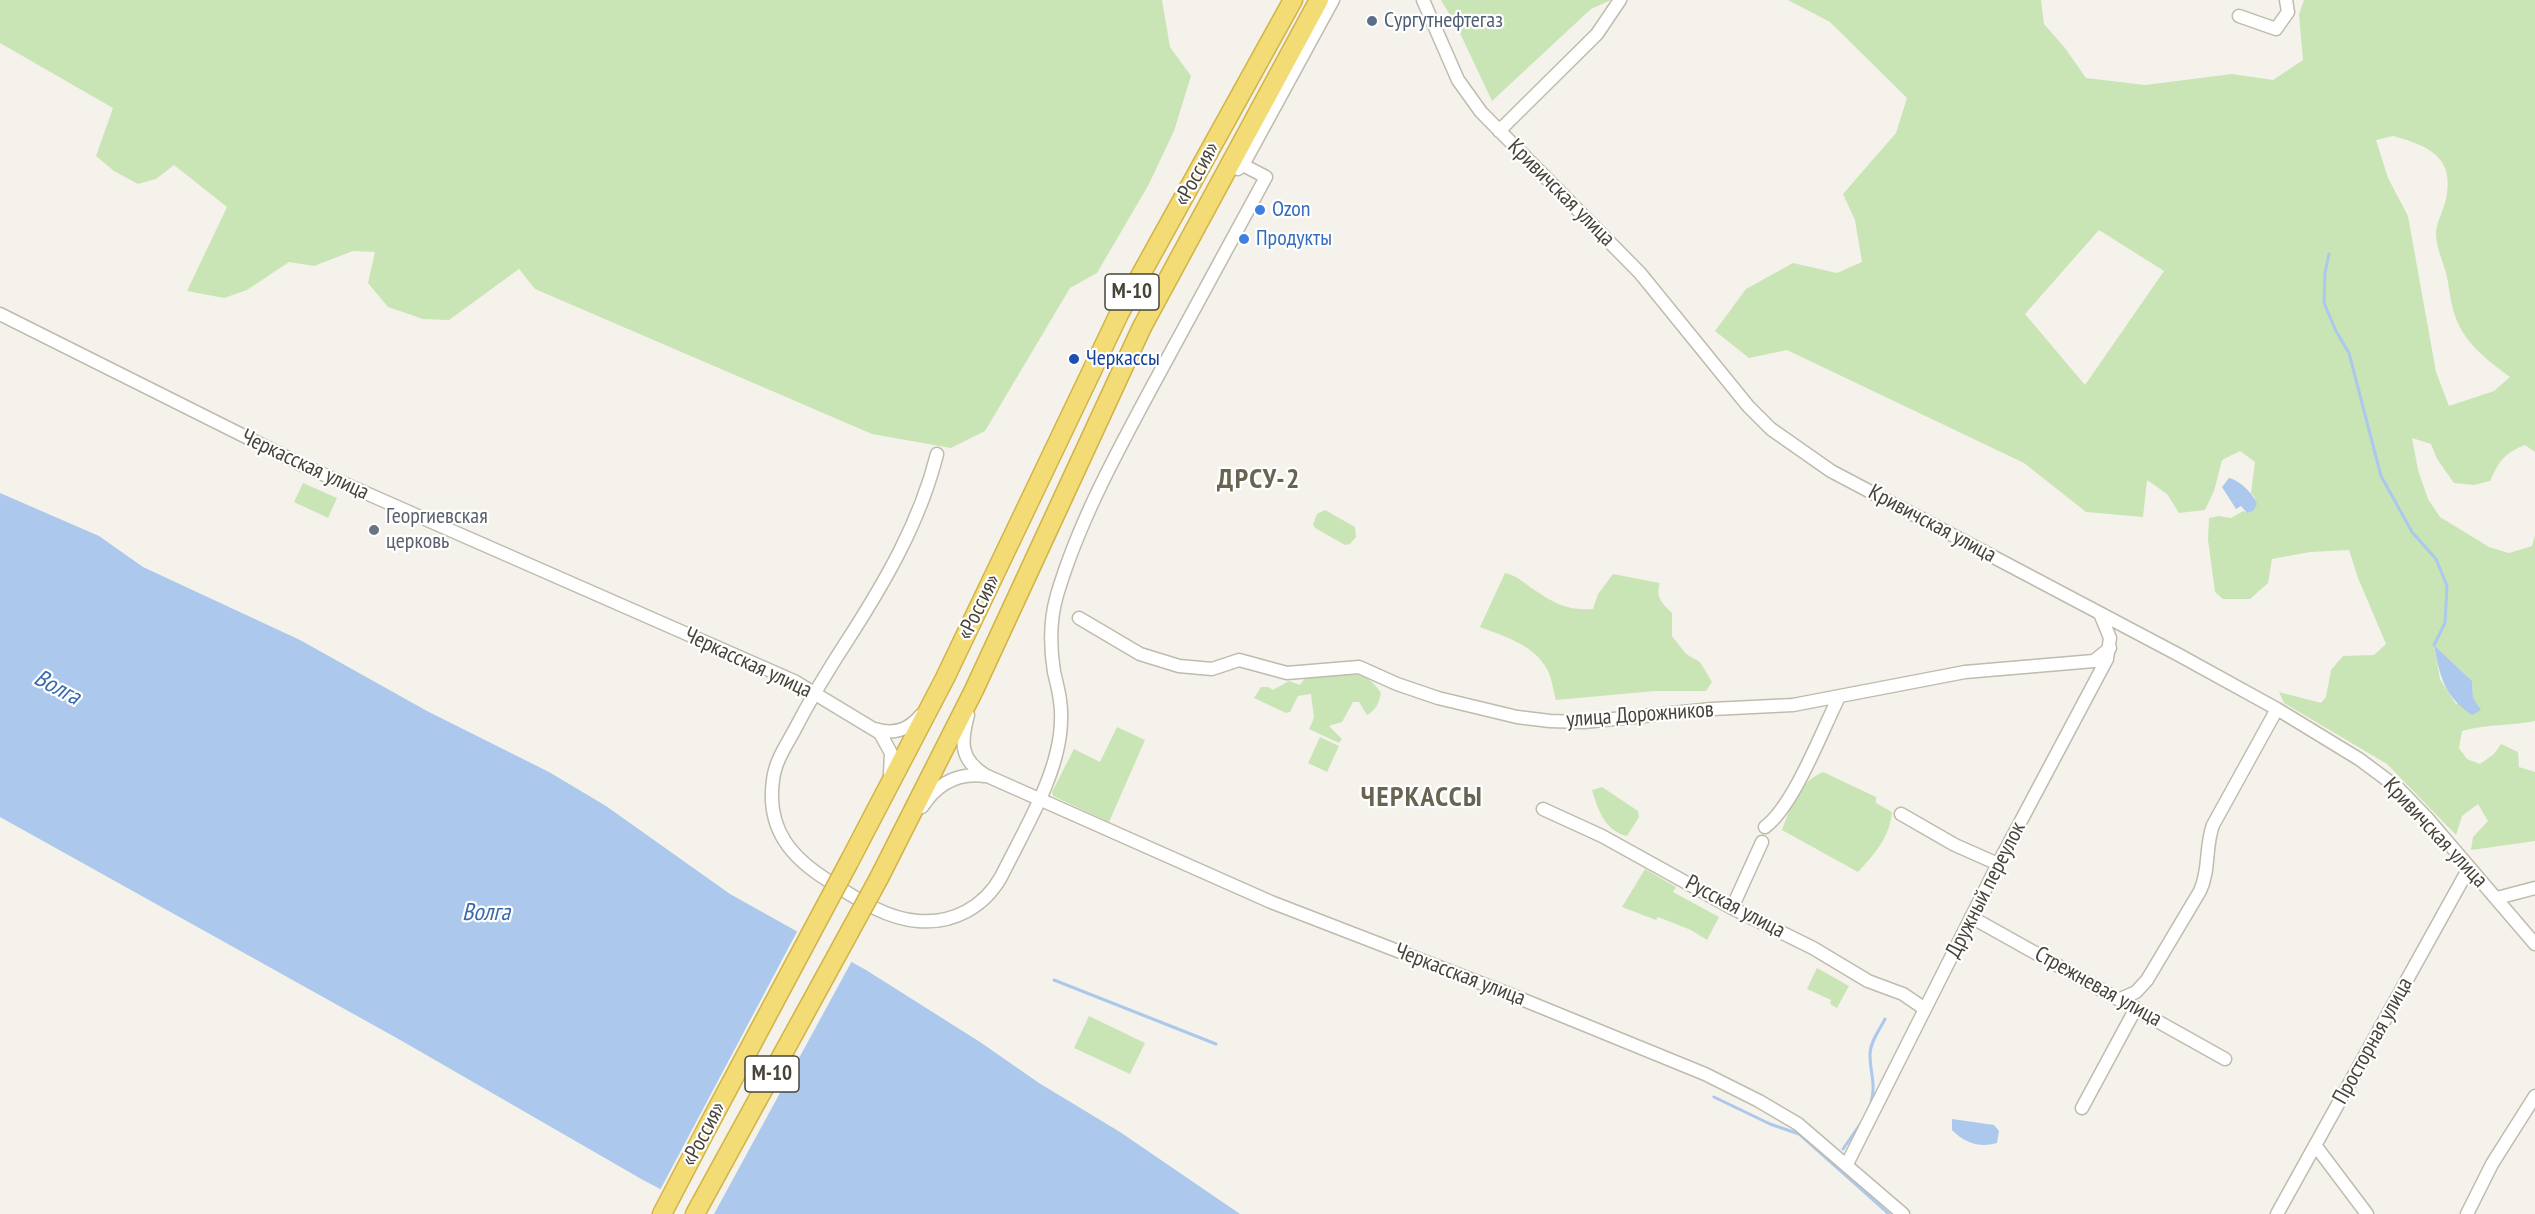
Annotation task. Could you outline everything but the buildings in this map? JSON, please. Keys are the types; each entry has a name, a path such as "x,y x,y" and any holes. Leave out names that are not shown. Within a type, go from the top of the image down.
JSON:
{"highway":[{"name":"«Россия»","path":"662,1214 945,678 1119,314 1293,0"},
{"name":"«Россия»","path":"695,1214 891,856 974,690 1142,327 1319,0"}],"street":[{"path":"1223,180 1243,165 1333,0"},
{"name":"Кривичская улица","path":"1423,0 1458,80 1481,112 1640,273 1748,406 1780,436 1830,471 2277,709 2384,777 2427,818 2535,944"},
{"path":"1499,131 1597,34 1620,0"},
{"path":"2239,16 2276,29 2288,12 2286,0"},
{"path":"937,454 929,486 900,553 814,692 775,770 772,802 776,823 785,843 798,860 832,884 875,907 903,918 925,921 949,918 972,908 987,897 998,882 1054,762 1061,733 1061,702 1052,649 1052,628 1057,596 1070,558 1105,475 1266,177 1243,165"},
{"name":"Черкасская улица","path":"0,315 260,446 600,598 794,681 874,728 889,745 892,764 890,775 861,838"},
{"path":"2100,615 2108,628 2110,648"},
{"name":"улица Дорожников","path":"1079,618 1140,654 1179,666 1212,669 1239,660 1287,673 1359,667 1397,684 1438,698 1517,717 1584,722 1712,709 1793,705 1838,699 1965,672 2094,661 2110,648"},
{"name":"Дружный переулок","path":"1847,1164 1998,864 2104,664 2110,648"},
{"path":"874,728 892,732 910,726 920,716 945,678"},
{"name":"Черкасская улица","path":"974,690 962,738 963,746 973,766 992,778 1271,902 1509,994 1705,1074 1790,1118 1847,1164 1903,1214"},
{"path":"1765,827 1776,818 1796,784 1838,699"},
{"path":"2120,999 2136,992 2147,980 2200,891 2205,880 2208,840 2213,825 2277,709"},
{"name":"Черкасская улица","path":"891,856 927,800 941,785 966,775 992,778"},
{"name":"Русская улица","path":"1543,809 1602,836 1732,908 1813,948 1868,981 1903,994 1925,1009"},
{"path":"1901,814 1955,845 1998,864"},
{"path":"1732,908 1762,842"},
{"name":"Просторная улица","path":"2277,1214 2469,868"},
{"path":"2497,898 2535,888"},
{"name":"Стрежневая улица","path":"1971,917 2225,1059"},
{"path":"2082,1108 2136,1008"},
{"path":"2467,1214 2492,1164 2535,1096"},
{"path":"2315,1145 2367,1214"}],"green space":[{"path":"0,0 1162,0 1170,47 1191,76 1174,131 1149,184 1097,273 1070,288 985,431 951,448 872,434 535,289 519,269 449,320 423,319 388,307 368,283 375,252 353,251 314,266 289,262 247,290 224,298 187,291 227,207 174,165 156,179 138,184 114,171 96,156 113,108 0,43"},
{"path":"1441,0 1611,0 1591,9 1492,101 1457,27"},
{"path":"1788,0 2041,0 2044,24 2065,48 2086,78 2145,85 2232,74 2273,80 2303,60 2299,14 2304,0 2535,0 2535,452 2525,445 2512,451 2499,463 2490,481 2474,485 2454,483 2437,459 2431,444 2412,438 2418,470 2428,499 2440,517 2489,547 2509,553 2532,546 2535,535 2535,721 2462,731 2459,748 2467,759 2480,764 2494,754 2501,744 2518,752 2519,767 2535,772 2535,841 2471,850 2473,837 2488,821 2478,804 2462,816 2456,835 2387,764 2284,703 2279,692 2321,703 2326,697 2331,670 2343,656 2374,655 2386,644 2358,578 2349,550 2310,552 2272,559 2268,583 2250,599 2223,599 2215,592 2208,540 2209,518 2219,516 2231,518 2243,511 2247,513 2255,498 2251,493 2255,462 2240,451 2222,460 2214,491 2205,510 2179,513 2167,494 2147,480 2143,517 2086,512 2024,463 1787,350 1749,358 1715,331 1746,289 1793,263 1837,273 1862,262 1855,220 1843,194 1896,133 1907,98 1830,22","holes":["2393,136 2428,149 2443,163 2448,185 2445,203 2437,225 2436,239 2455,317 2474,347 2510,377 2494,391 2449,406 2436,372 2408,216 2388,178 2376,140","2099,230 2164,271 2085,385 2025,314","2434,645 2472,681 2473,698 2456,704 2440,679"]},
{"path":"303,483 337,498 328,518 294,502"},
{"path":"1325,510 1355,527 1356,537 1350,544 1345,545 1315,528 1313,524 1317,514"},
{"path":"1505,573 1518,578 1552,601 1575,609 1593,609 1598,594 1613,574 1660,583 1659,596 1662,603 1672,613 1672,636 1686,654 1700,662 1712,682 1706,691 1655,691 1556,700 1549,673 1534,654 1518,642 1480,627"},
{"path":"1347,673 1367,678 1381,693 1377,706 1367,715 1359,702 1353,702 1342,722 1329,726 1342,739 1339,743 1309,729 1314,718 1311,694 1298,696 1290,712 1286,713 1254,698 1261,687 1273,690 1289,681 1300,685 1307,675"},
{"path":"1117,727 1145,740 1109,822 1053,796 1052,792 1074,749 1100,762"},
{"path":"1320,737 1339,746 1327,772 1308,763"},
{"path":"1823,772 1876,797 1876,803 1892,812 1885,837 1858,872 1782,830 1796,796 1807,782"},
{"path":"1602,787 1638,811 1639,817 1627,836 1613,830 1600,812 1592,790"},
{"path":"1645,869 1676,887 1673,892 1719,917 1707,940 1691,930 1658,917 1656,920 1622,907"},
{"path":"1817,968 1849,986 1837,1008 1830,1004 1831,1000 1807,989"},
{"path":"1089,1016 1145,1043 1130,1074 1074,1048"}],"water":[{"path":"2229,478 2249,491 2257,504 2253,511 2247,513 2241,506 2236,509 2222,487"},
{"name":"Волга","path":"0,493 99,536 143,567 300,640 427,711 549,772 606,806 730,894 866,970 980,1042 1039,1083 1120,1132 1240,1214 708,1214 643,1180 402,1041 0,817"},
{"path":"2434,645 2472,681 2473,698 2481,710 2472,715 2449,693 2441,676"},
{"path":"1952,1119 1994,1125 1999,1131 1997,1143 1978,1145 1967,1141 1952,1130"}],"pier":[{"path":"799,928 853,959 714,1214 701,1214 659,1192"}],"waterway":[{"path":"2329,254 2325,273 2324,303 2349,353 2381,476 2412,532 2436,559 2447,586 2445,623 2434,645"},
{"path":"1054,980 1216,1044"},
{"path":"1870,1106 1873,1085 1870,1049 1885,1019"},
{"path":"1714,1097 1770,1124 1799,1134 1889,1214"},
{"path":"1843,1149 1863,1120"}],"place":[{"name":"Сургутнефтегаз","path":"1372,21"},
{"name":"Ozon","path":"1260,210"},
{"name":"Продукты","path":"1244,239"},
{"name":"Черкассы","path":"1074,359"},
{"name":"Георгиевская церковь","path":"374,530"}],"district":[{"name":"ДРСУ-2","path":"1259,480"},
{"name":"ЧЕРКАССЫ","path":"1422,798"}]}
